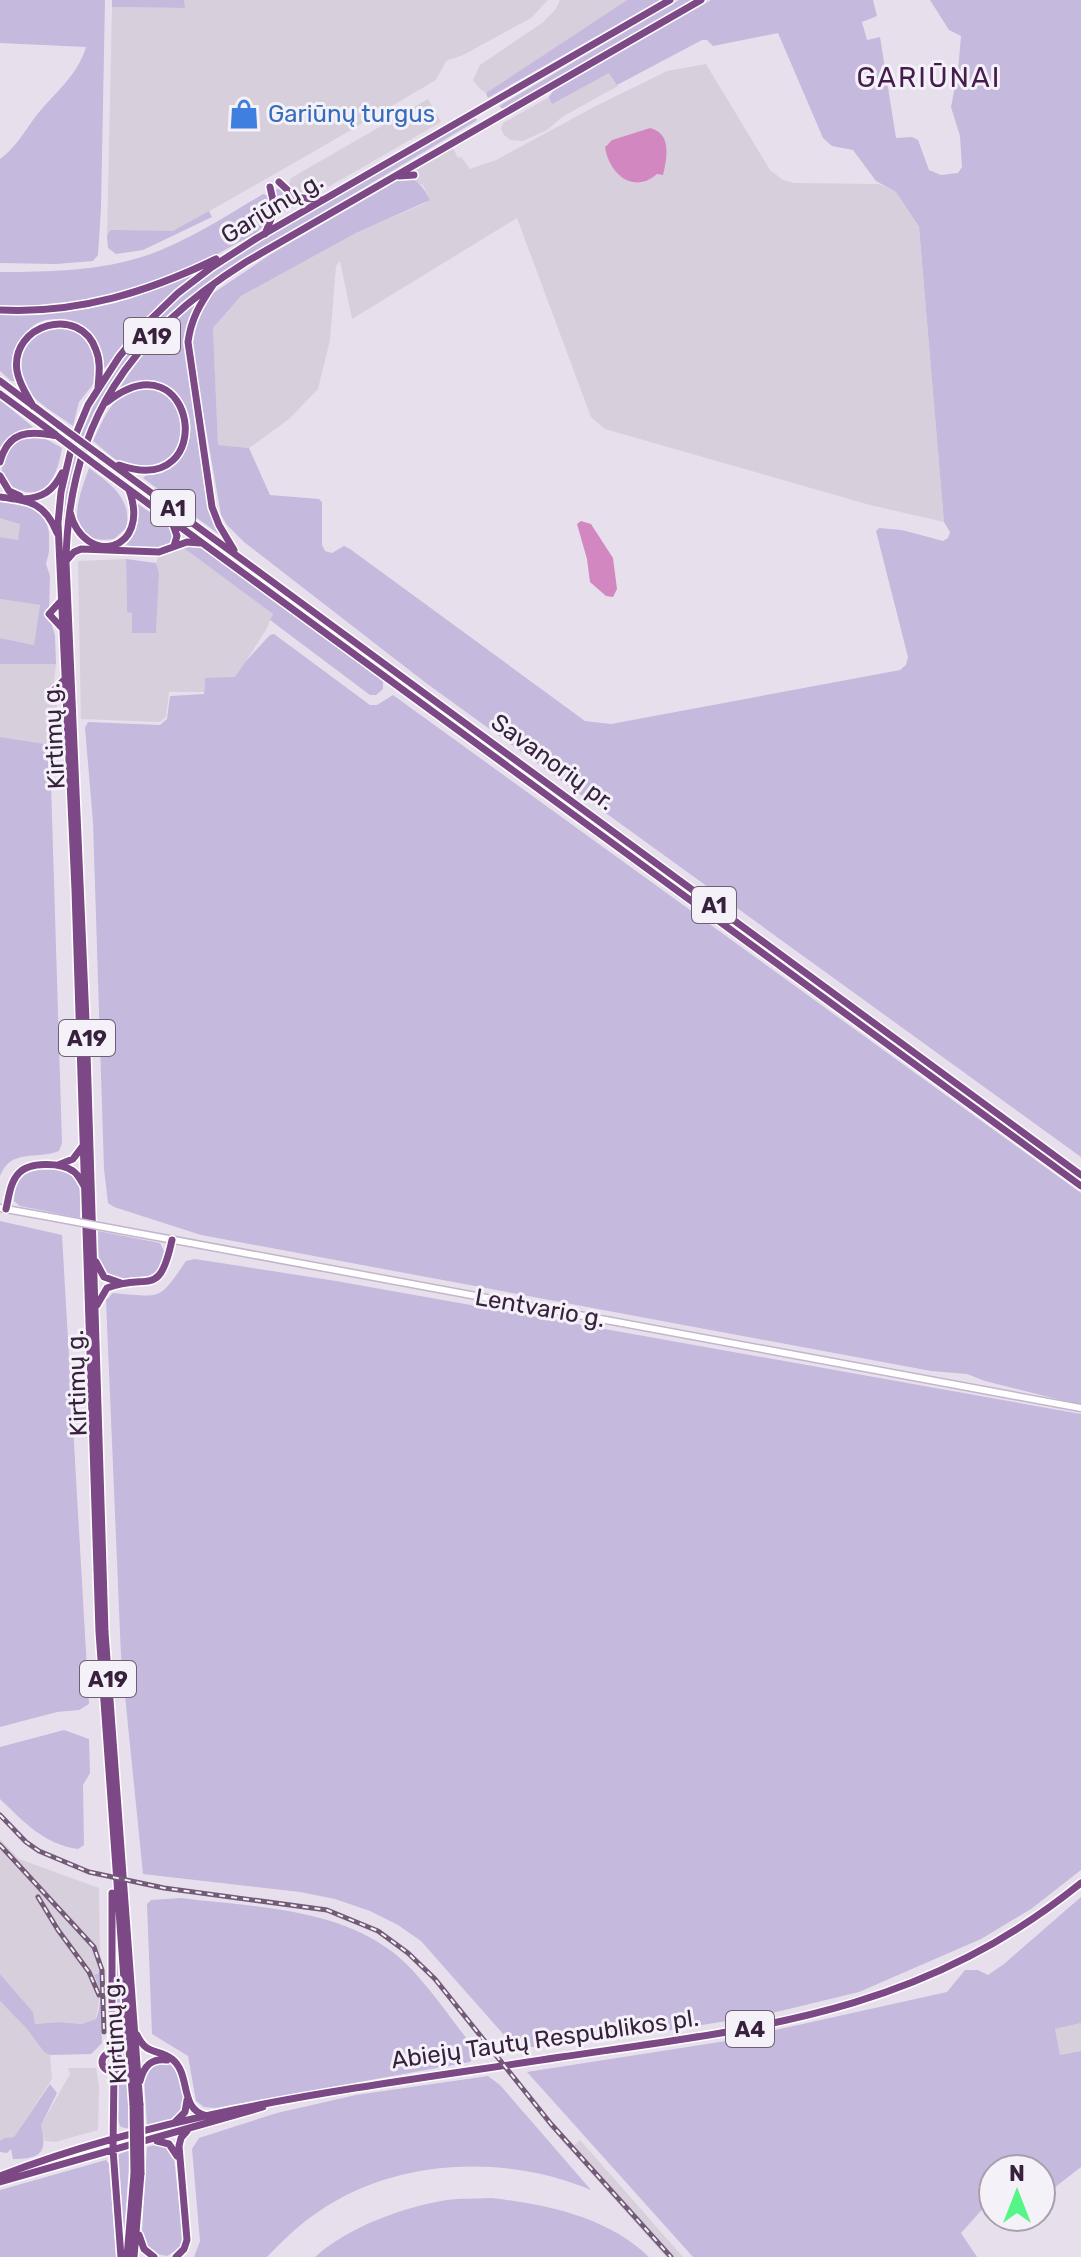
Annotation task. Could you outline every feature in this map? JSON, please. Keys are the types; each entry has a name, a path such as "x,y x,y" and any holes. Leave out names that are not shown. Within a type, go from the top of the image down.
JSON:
{"highway":[{"name":"Gariūnų g.","path":"60,580 58,536 67,463 80,424 98,388 131,340 161,309 203,273 261,236 670,0"},
{"name":"Gariūnų g.","path":"69,507 84,447 103,405 130,362 186,302 268,249 701,0"},
{"path":"546,97 550,87"},
{"path":"478,111 488,123"},
{"path":"393,177 414,175"},
{"path":"279,182 295,197 323,200"},
{"path":"0,310 45,310 116,298 177,278 261,236 275,209 270,187"},
{"path":"217,280 196,308 188,342 212,507 219,525 238,555"},
{"path":"33,406 19,378 17,357 27,337 47,325 58,323 74,327 91,340 99,360 98,388"},
{"name":"Savanorių pr.","path":"0,381 1081,1175"},
{"path":"103,405 132,386 158,386 178,401 187,427 186,440 179,453 162,467 140,471 109,462"},
{"name":"Savanorių pr.","path":"0,394 1081,1186"},
{"path":"0,462 7,446 24,433 57,436"},
{"path":"0,497 36,498 51,490 67,463"},
{"path":"0,476 9,491 26,498"},
{"path":"69,507 75,529 85,539 98,545 117,543 128,536 134,524 135,505 128,488"},
{"path":"16,499 45,510 58,536"},
{"name":"Kirtimų g.","path":"69,507 66,562 81,890 105,1632 139,2087 137,2105"},
{"path":"171,519 177,536 174,546"},
{"path":"66,562 81,549 159,552 187,542 205,544"},
{"path":"117,543 140,552"},
{"name":"Kirtimų g.","path":"60,580 84,1145 98,1600 113,1859 137,2105 137,2229 134,2257"},
{"path":"62,600 49,614 63,629"},
{"path":"57,1166 73,1159 84,1145"},
{"path":"3,1208 20,1172 31,1167 57,1166 73,1171 85,1188"},
{"path":"95,1310 104,1291 112,1286 152,1281 160,1275 166,1265 172,1240"},
{"path":"93,1252 104,1277 126,1284"},
{"path":"113,1859 112,2043 102,2060 110,2070 113,2095 113,2150 121,2257"},
{"name":"Abiejų Tautų Respublikos pl.","path":"0,2181 50,2158 208,2116 357,2088 745,2030 826,2013 909,1985 982,1951 1035,1919 1081,1883"},
{"path":"135,2029 148,2050 166,2056 181,2073 187,2098 185,2112 172,2125"},
{"path":"108,2053 119,2059 119,2065 110,2070"},
{"path":"139,2087 149,2063 160,2059 174,2062"},
{"path":"187,2098 197,2112 208,2116"},
{"name":"Abiejų Tautų Respublikos pl.","path":"0,2181 189,2130 270,2104"},
{"path":"113,2118 121,2130 137,2134"},
{"path":"176,2256 185,2246 187,2237 179,2141 189,2130"},
{"path":"151,2140 172,2146 180,2166"},
{"name":"Kirtimų g.","path":"127,2257 137,2174"},
{"path":"137,2229 144,2249 154,2257"}],"main road":[{"name":"Lentvario g.","path":"3,1208 1081,1408"}],"shaded area":[{"path":"0,0 105,0 101,208 98,255 93,261 0,263 0,159 77,68 86,47 0,43"},
{"path":"112,0 184,0 185,8 112,7"},
{"name":"Gariūnų turgus","path":"184,0 548,0 531,18 446,61 436,80 173,232 125,249 107,241 112,7 184,8"},
{"path":"560,0 627,0 486,93 480,89 473,80 480,65 542,23"},
{"path":"627,0 660,0 488,98 486,93"},
{"path":"679,0 691,0 503,109 499,106"},
{"path":"711,0 873,0 877,16 862,22 867,40 880,37 896,138 912,137 918,140 929,170 941,175 958,173 962,167 960,136 951,107 961,36 949,30 930,0 1081,0 1081,1157 426,683 244,542 221,515 192,349 196,323 212,294 271,254 402,178 407,178 419,184 430,200 356,233 241,296 213,328 218,445 249,448 270,495 319,499 322,502 322,545 325,551 332,553 344,546 350,549 585,721 611,724 900,670 906,665 908,657 876,531 879,528 902,530 943,541 950,532 944,522 919,227 896,192 876,181 853,150 832,146 823,138 778,33 713,46 702,40 617,85 609,73 552,104 549,97 553,91"},
{"path":"706,64 770,170 783,180 794,183 879,184 896,192 919,228 944,522 870,505 605,429 591,417 517,218 352,319 340,261 336,266 330,340 318,389 289,419 249,448 218,445 213,328 241,296 356,233 423,204 430,199 423,185 402,178 453,148 458,158 461,157 470,169 496,160 667,71","holes":["650,128 661,175 657,174 643,183 630,182 612,164 606,145 612,140"]},
{"path":"610,72 618,86 562,117 547,130 523,141 510,140 504,135 501,129 503,123 549,97 553,103"},
{"path":"428,99 441,122 311,197 299,195 288,188 291,178"},
{"path":"474,118 476,121 227,269 183,301 157,325 114,382 78,460 62,538 64,496 79,436 111,374 156,319 210,273 240,253"},
{"path":"650,128 662,135 665,141 663,175 631,182 617,173 605,147 612,140"},
{"path":"279,188 303,202 276,216 276,190"},
{"path":"263,194 269,196 273,207 267,222 256,233 188,270 122,295 58,306 0,308 0,272 75,270 148,255 207,227"},
{"path":"209,211 212,217 143,250 116,254 108,248 107,235 111,230 173,231"},
{"path":"203,268 159,304 104,369 101,368 100,354 94,344 71,325 57,320 33,326 24,336 15,364 16,381 11,381 0,371 0,313 93,308 129,299"},
{"path":"196,302 186,349 208,497 220,535 143,478 168,467 183,452 190,436 190,420 185,406 176,395 149,383 133,384 117,391 147,348"},
{"path":"56,326 76,331 84,337 95,355 94,383 79,402 73,426 34,397 25,386 20,372 21,356 27,341 38,331"},
{"path":"129,389 161,391 173,398 180,410 183,424 181,438 175,452 164,462 148,467 128,466 114,459 93,441 112,406"},
{"path":"0,400 33,427 19,433 0,453"},
{"path":"39,435 62,448 50,482 36,492 27,492 3,480 3,462 14,442 21,437"},
{"path":"89,468 112,487 126,509 126,528 114,539 97,539 79,528 78,506"},
{"path":"0,502 37,508 45,515 49,533 46,564 50,576 49,614 55,636 56,664 0,664 0,638 34,645 40,605 0,599 0,537 18,540 20,524 0,518"},
{"path":"138,504 171,527 174,531 173,543 148,549 123,543 135,526"},
{"path":"0,518 21,523 18,540 0,537"},
{"path":"581,521 591,524 613,558 617,589 613,597 606,596 590,582 577,524"},
{"path":"197,545 383,681 383,689 376,695 370,695 270,620 273,614 181,546"},
{"path":"181,546 273,614 266,630 235,678 205,678 204,692 169,692 166,717 160,722 81,719 78,561 126,559 127,612 132,612 132,632 156,633 159,573 156,563 159,555"},
{"path":"126,559 156,563 159,573 156,633 132,633 132,613 127,612"},
{"path":"0,599 40,605 34,645 0,638"},
{"path":"274,634 370,705 377,705 393,695 1081,1193 1081,1405 967,1374 931,1371 201,1235 108,1203 104,1169 93,822 85,728 88,722 160,725 167,719 170,696 204,694 205,678 235,677 246,661"},
{"path":"0,664 56,664 53,691 57,701 57,746 0,737"},
{"path":"0,737 45,744 50,751 62,1143 59,1151 50,1154 17,1158 5,1167 0,1176"},
{"path":"63,1169 78,1182 80,1218 20,1206 14,1201 23,1176 36,1171"},
{"path":"0,1221 62,1235 89,1704 79,1710 57,1712 0,1727"},
{"path":"98,1231 160,1243 164,1251 159,1269 142,1278 110,1276 104,1272 99,1259"},
{"path":"195,1259 336,1281 1081,1414 1081,1870 1031,1909 981,1939 859,1992 764,2015 640,2035 523,2048 512,2044 421,1941 370,1911 335,1899 300,1892 143,1874 121,1656 106,1300 113,1293 157,1294 170,1284 186,1261"},
{"path":"64,1730 89,1739 90,1773 83,1785 84,1845 78,1849 45,1837 0,1799 0,1747"},
{"path":"0,1839 19,1859 99,1888 100,1968 99,1973 94,1975 100,1993 96,2019 82,2024 35,2024 33,2012 0,1974"},
{"path":"1081,1897 1081,2023 1055,2029 1060,2055 1081,2051 1081,2167 1057,2186 1057,2153 977,2153 977,2215 961,2233 977,2257 693,2257 527,2072 726,2041 947,1992 965,1970 978,1970 988,1975"},
{"path":"181,1898 292,1912 346,1926 371,1938 394,1953 416,1974 477,2052 470,2062 215,2108 204,2107 196,2101 188,2056 152,2034 147,1904 151,1900"},
{"path":"114,1924 130,2129 121,2127 115,2103 121,2061 114,2052"},
{"path":"100,1968 102,2043 91,2054 50,2055 44,2052 0,2001 0,1974 33,2012 35,2024 82,2024 96,2019 98,2014 100,1997 94,1975 99,1973"},
{"path":"0,2001 50,2055 52,2079 14,2137 0,2141"},
{"path":"1081,2023 1081,2051 1060,2055 1055,2029"},
{"path":"165,2061 178,2075 184,2110 174,2119 147,2125 144,2077 150,2065"},
{"path":"68,2068 96,2068 99,2085 98,2130 55,2142 45,2141 41,2125 70,2074"},
{"path":"488,2076 500,2085 591,2190 558,2178 487,2167 452,2167 416,2172 349,2194 318,2212 267,2257 194,2257 200,2241 192,2149 199,2138 277,2113 356,2095"},
{"path":"514,2077 573,2146 580,2140 683,2257 666,2257 549,2126 512,2079"},
{"path":"50,2084 57,2093 41,2125 43,2148 36,2155 13,2159 11,2149 7,2153 0,2152 0,2141 14,2137"},
{"path":"166,2145 174,2158 183,2237 180,2248 167,2256 152,2253 143,2241 142,2233 147,2147"},
{"path":"130,2150 123,2252 117,2155"},
{"path":"106,2160 109,2164 116,2257 0,2257 0,2190"},
{"path":"491,2198 533,2204 595,2222 633,2243 649,2257 315,2257 343,2236 395,2213 447,2200"}],"railway":[{"path":"0,1815 39,1851 89,1872 164,1888 327,1910 378,1931 408,1953 435,1979 551,2124 671,2257"},
{"path":"0,1845 94,1947 102,1970 104,2032"},
{"path":"38,1897 89,1972 99,1995"}],"place":[{"name":"Gariūnų turgus","path":"244,114"}],"district":[{"name":"GARIŪNAI","path":"929,77"}]}
